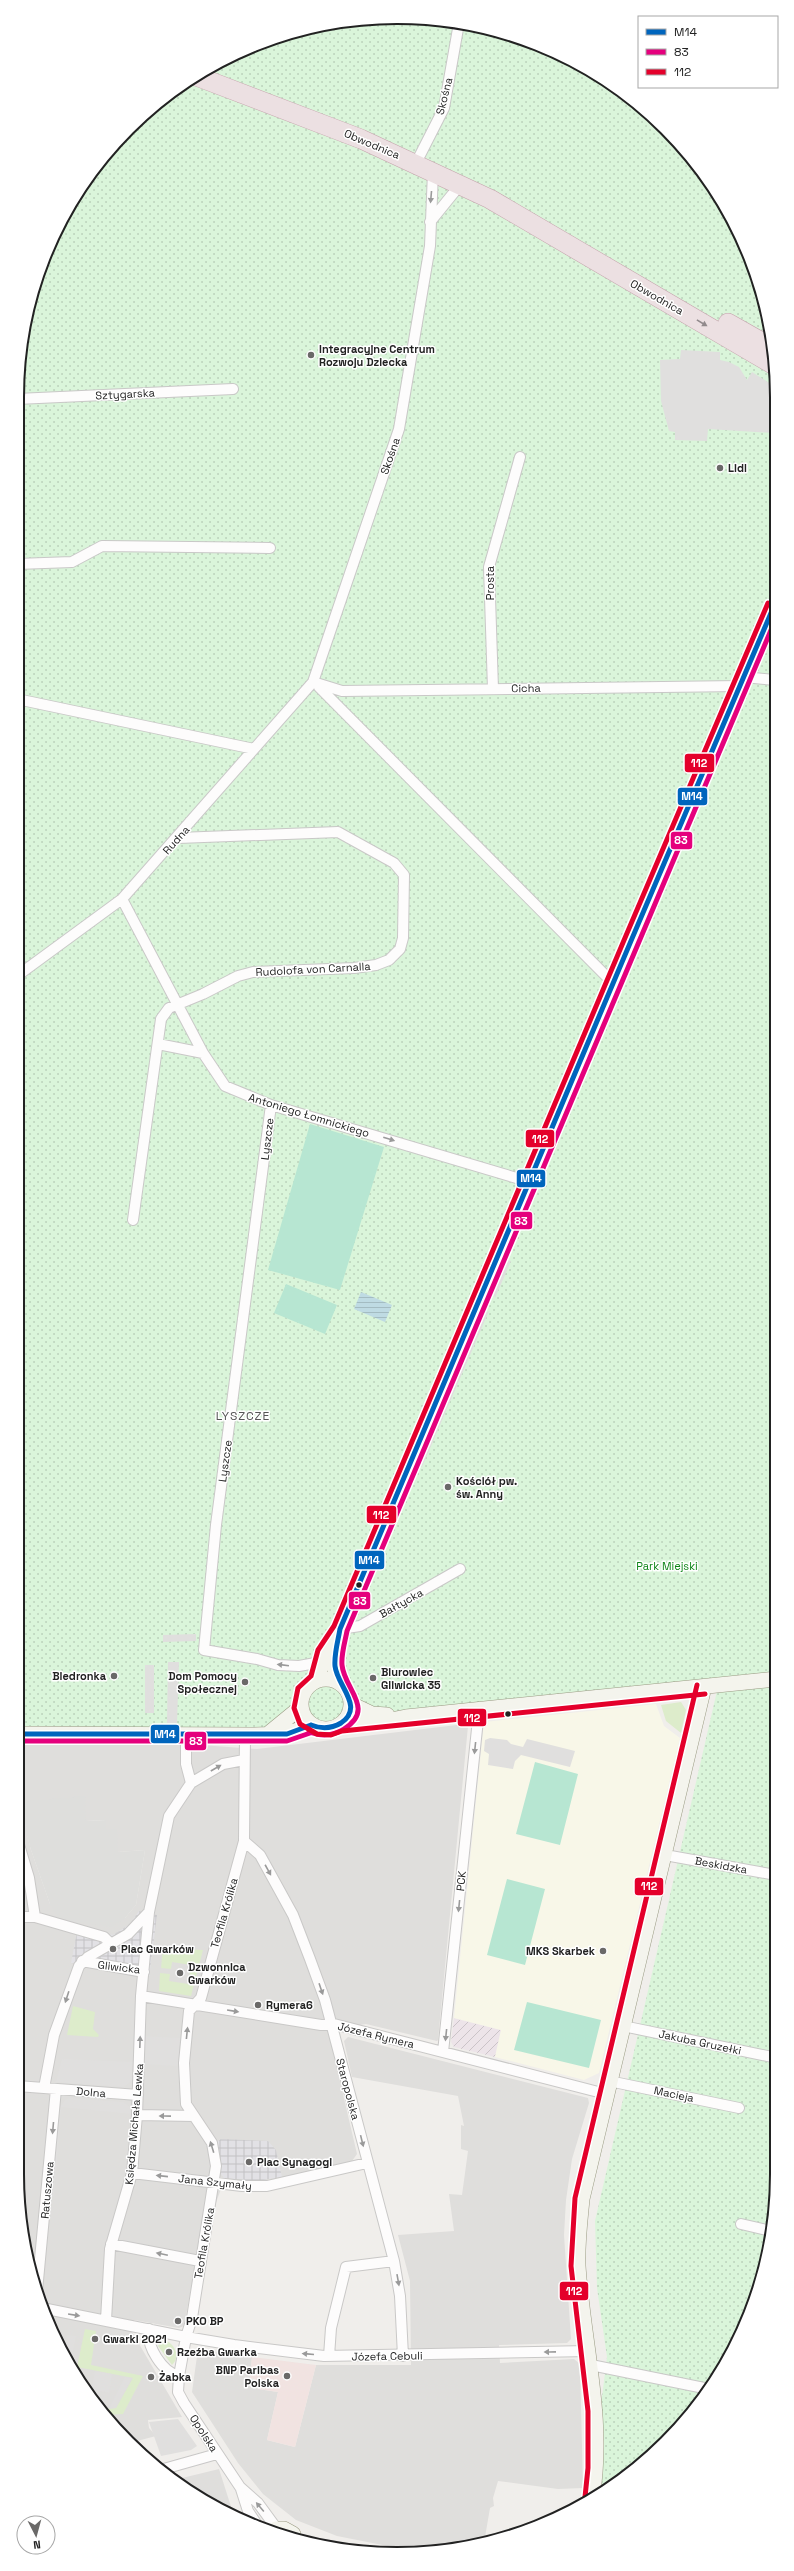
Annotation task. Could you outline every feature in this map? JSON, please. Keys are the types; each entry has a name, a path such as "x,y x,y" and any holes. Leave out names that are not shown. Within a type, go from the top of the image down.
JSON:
{"highway":[{"name":"Obwodnica","path":"203,79 361,139 433,172 541,228 664,287 766,345"},
{"name":"Obwodnica","path":"541,228 768,362"}],"street":[{"name":"Skośna","path":"416,164 444,108 458,29"},
{"name":"Skośna","path":"313,682 399,429 430,246 433,172"},
{"path":"430,222 460,185"},
{"name":"Sztygarska","path":"24,399 233,389"},
{"name":"Prosta","path":"493,689 489,567 520,457"},
{"path":"24,564 72,562 102,546 270,548"},
{"path":"341,1724 349,1715 351,1704 349,1694 339,1682 334,1667 340,1629 530,1182 612,982 770,615"},
{"path":"742,681 770,680"},
{"name":"Cicha","path":"313,682 342,691 493,689 742,681"},
{"path":"313,682 334,699 474,845 612,982"},
{"name":"Rudna","path":"24,971 122,900 178,838 313,682"},
{"path":"24,700 254,749"},
{"name":"Rudolofa von Carnalla","path":"178,838 338,832 394,863 404,875 405,887 403,938 400,949 389,960 376,965 354,968 253,972 238,976 178,1005"},
{"name":"Antoniego Łomnickiego","path":"122,900 203,1053 225,1086 271,1105 530,1182"},
{"path":"133,1220 158,1044 164,1013 169,1008 178,1005"},
{"path":"158,1044 203,1053"},
{"name":"Lyszcze","path":"271,1105 216,1524 204,1650 257,1658 278,1665 299,1666 321,1662"},
{"name":"Bałtycka","path":"340,1629 360,1626 460,1569"},
{"path":"317,1680 321,1662 331,1640 340,1629"},
{"path":"339,1682 328,1679 317,1680 304,1691 301,1707 305,1719 311,1725 320,1728 330,1728 341,1724 386,1721 406,1716"},
{"path":"351,1704 372,1714 406,1716 770,1680"},
{"path":"592,2491 596,2443 590,2358 578,2266 579,2230 588,2169 665,1855 704,1687"},
{"path":"268,1734 301,1707"},
{"name":"PCK","path":"443,2052 478,1710"},
{"path":"24,1734 245,1736 287,1734 311,1725"},
{"path":"186,1735 186,1764 191,1783"},
{"path":"244,1760 245,1736"},
{"name":"Gliwicka","path":"44,2088 54,2035 74,1973 82,1961 144,1972 148,1912 169,1816 191,1783 223,1764 244,1760"},
{"name":"Teofila Królika","path":"186,2337 191,2326 200,2261 214,2182 215,2159 212,2143 186,2104 184,2063 189,2011 201,1998 244,1841 244,1760"},
{"name":"Staropolska","path":"244,1841 260,1855 293,1915 320,1986 394,2261 400,2296 403,2356"},
{"name":"Beskidzka","path":"665,1855 770,1874"},
{"path":"24,1861 29,1878 35,1917"},
{"path":"82,1961 112,1945 128,1934 148,1912"},
{"path":"24,1917 35,1917 104,1937 112,1945"},
{"name":"Księdza Michała Lewka","path":"106,2320 107,2276 111,2244 132,2173 137,2115 141,1996 144,1972"},
{"name":"Józefa Rymera","path":"141,1996 322,2025 330,2024 443,2052 608,2087"},
{"name":"Jakuba Gruzełki","path":"623,2026 770,2057"},
{"path":"24,2087 44,2088"},
{"name":"Macieja","path":"608,2087 739,2108"},
{"name":"Dolna","path":"44,2088 138,2095"},
{"name":"Ratuszowa","path":"38,2276 56,2089"},
{"path":"137,2115 194,2116"},
{"name":"Jana Szymały","path":"132,2173 242,2186 267,2186 367,2163"},
{"path":"741,2224 766,2230"},
{"path":"111,2244 200,2261"},
{"path":"330,2356 331,2328 346,2267 394,2261"},
{"path":"49,2309 186,2337"},
{"path":"149,2329 148,2341 153,2350 169,2372 179,2376"},
{"name":"Józefa Cebuli","path":"186,2337 261,2349 330,2356 590,2358 703,2387"},
{"name":"Opolska","path":"186,2337 179,2376 179,2395 240,2487 258,2503 275,2526"},
{"path":"168,2468 217,2454"},
{"name":"Opolska","path":"240,2487 248,2510 253,2519"}],"shaded area":[{"path":"681,350 720,352 720,360 729,362 739,367 747,380 752,372 769,383 770,433 708,429 707,441 675,440 675,432 669,431 661,401 660,360 680,359"},
{"path":"505,1260 511,1261 495,1298 492,1290"},
{"path":"489,1311 422,1467 416,1466 482,1315"},
{"path":"196,1634 196,1641 163,1642 163,1635"},
{"path":"168,1662 179,1662 177,1723 167,1723"},
{"path":"145,1665 154,1665 154,1713 145,1713"},
{"path":"656,1704 664,1726 680,1738 599,2073 584,2080 495,2057 501,2030 454,2018 484,1722"},
{"path":"465,1724 468,1726 438,2040 366,2024 328,2030 357,2154 352,2161 294,2176 256,2181 224,2181 198,2251 184,2326 179,2328 134,2320 132,2332 182,2417 148,2420 149,2428 156,2436 137,2442 101,2401 87,2381 62,2339 44,2294 31,2247 27,2223 24,2174 24,1822 31,1850 50,1904 125,1918 136,1905 145,1850 118,1852 106,1830 106,1820 86,1821 24,1803 24,1744 173,1743 257,1749"},
{"path":"490,1738 507,1740 511,1744 523,1747 527,1739 575,1751 570,1767 521,1755 515,1761 513,1769 488,1765 489,1754 484,1751 485,1740"},
{"path":"85,1796 86,1821 106,1820 106,1829 117,1829 118,1852 145,1850 136,1905 125,1918 111,1927 65,1921 57,1915 50,1904 31,1850 24,1824 24,1801"},
{"name":"Plac Gwarków","path":"139,1911 157,1915 149,1977 71,1963 78,1927 113,1935 130,1924"},
{"path":"454,2018 501,2030 495,2057 454,2047 451,2042"},
{"path":"144,2036 180,2038 178,2066 143,2064"},
{"path":"348,2037 588,2098 589,2103 572,2159 566,2200 564,2235 571,2339 567,2343 499,2345 500,2363 574,2359 580,2364 583,2488 558,2489 498,2481 493,2498 494,2506 490,2508 485,2536 446,2544 391,2547 337,2536 296,2520 263,2494 238,2463 192,2392 198,2349 252,2357 250,2378 258,2384 258,2389 278,2392 267,2440 295,2447 316,2365 411,2365 410,2281 398,2235 454,2231 449,2194 462,2195 468,2151 461,2149 461,2125 464,2126 458,2096 352,2077 344,2041"},
{"path":"62,2059 135,2062 134,2079 124,2087 56,2082"},
{"path":"70,2098 123,2102 130,2107 132,2114 61,2107 54,2196 49,2196 57,2111 65,2100"},
{"name":"Plac Synagogi","path":"221,2139 268,2141 276,2150 282,2177 257,2181 224,2178 220,2173 216,2143"},
{"path":"67,2335 76,2336 72,2356 65,2344"},
{"path":"252,2357 316,2365 295,2447 267,2440 278,2392 258,2389 258,2384 254,2383 254,2379 250,2378"},
{"path":"95,2371 112,2374 109,2393 100,2391 99,2398 92,2388"},
{"path":"125,2377 132,2378 116,2408 109,2409"},
{"path":"178,2419 197,2446 191,2450 161,2456 149,2422"},
{"path":"219,2469 232,2509 210,2497 182,2478"}],"green space":[{"name":"Park Miejski","path":"397,24 446,27 494,37 540,52 562,62 584,74 624,101 661,133 693,170 707,190 732,232 742,254 763,324 769,373 770,2174 767,2223 757,2271 742,2317 732,2339 707,2381 693,2401 661,2438 624,2470 586,2496 596,2445 607,2357 597,2288 595,2221 717,1691 244,1740 24,1739 24,397 27,348 31,324 44,277 52,254 74,210 101,170 117,151 133,133 170,101 190,87 232,62 254,52 300,37 348,27 373,25"},
{"path":"310,1124 384,1147 340,1290 268,1270"},
{"path":"286,1284 337,1305 325,1334 274,1313"},
{"path":"661,1698 492,1716 492,1715"},
{"path":"681,1702 686,1710 681,1733 666,1721 661,1705"},
{"path":"535,1762 578,1774 560,1845 516,1834"},
{"path":"507,1879 545,1889 525,1965 487,1955"},
{"path":"163,1948 203,1950 191,1996 159,1991 160,1973 170,1974 169,1981 188,1984 191,1965 172,1962 171,1969 161,1968"},
{"path":"527,2002 601,2020 589,2068 514,2050"},
{"path":"73,2006 95,2012 93,2029 99,2035 98,2037 67,2035"},
{"path":"85,2329 96,2331 91,2365 143,2376 123,2414 112,2415 107,2409 116,2408 133,2378 79,2367 77,2365"},
{"path":"165,2340 172,2344 176,2351 175,2362 172,2365 158,2346 160,2342"}],"water":[{"path":"361,1292 392,1305 385,1322 354,1309"}],"transit line":[{"name":"112","path":"705,1694 342,1731 331,1735 317,1734 300,1724 294,1708 298,1688 311,1676 318,1650 334,1626 768,603"},
{"name":"M14","path":"311,1725 322,1728 330,1727 341,1723 348,1717 350,1703 335,1666 340,1629 770,615"},
{"name":"83","path":"309,1732 322,1735 335,1733 344,1729 353,1721 357,1714 358,1706 356,1698 344,1674 342,1665 347,1631 770,632"},
{"name":"112","path":"585,2496 588,2468 588,2411 571,2266 575,2198 697,1685"},
{"name":"M14","path":"24,1734 287,1734 311,1725"},
{"name":"83","path":"24,1741 287,1741 313,1732"}],"place":[{"name":"Integracyjne Centrum Rozwoju Dziecka","path":"311,355"},
{"name":"Lidl","path":"720,468"},
{"name":"Kościół pw. św. Anny","path":"448,1487"},
{"name":"Biedronka","path":"114,1676"},
{"name":"Biurowiec Gliwicka 35","path":"373,1678"},
{"name":"Dom Pomocy Społecznej","path":"245,1682"},
{"name":"Plac Gwarków","path":"113,1949"},
{"name":"MKS Skarbek","path":"603,1951"},
{"name":"Dzwonnica Gwarków","path":"180,1973"},
{"name":"Rymera6","path":"258,2005"},
{"name":"Plac Synagogi","path":"249,2162"},
{"name":"PKO BP","path":"178,2321"},
{"name":"Gwarki 2021","path":"95,2339"},
{"name":"Rzeźba Gwarka","path":"169,2352"},
{"name":"BNP Paribas Polska","path":"287,2376"},
{"name":"Żabka","path":"151,2377"}],"district":[{"name":"LYSZCZE","path":"243,1416"}]}
